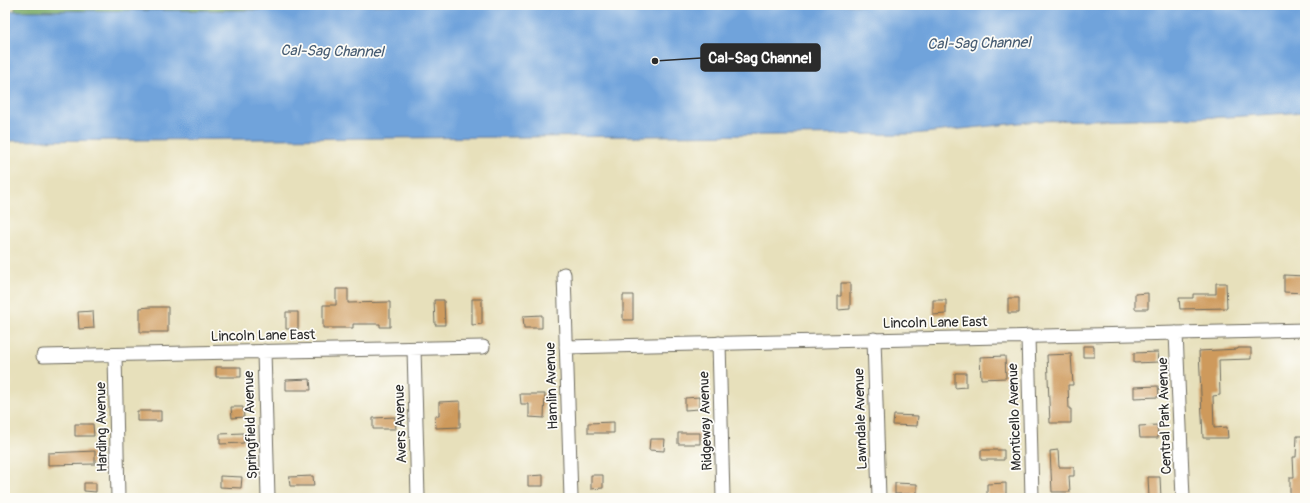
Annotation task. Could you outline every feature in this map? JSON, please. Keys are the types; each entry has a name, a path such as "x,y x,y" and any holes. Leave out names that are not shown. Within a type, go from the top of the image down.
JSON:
{"street":[{"name":"Hamlin Avenue","path":"564,274 571,498"},
{"name":"Lincoln Lane East","path":"566,347 1305,330"},
{"name":"Central Park Avenue","path":"1176,333 1183,498"},
{"name":"Monticello Avenue","path":"1028,336 1032,498"},
{"name":"Lawndale Avenue","path":"874,339 879,498"},
{"name":"Ridgeway Avenue","path":"719,343 724,498"},
{"name":"Lincoln Lane East","path":"43,356 483,347"},
{"name":"Avers Avenue","path":"414,349 418,498"},
{"name":"Springfield Avenue","path":"264,351 268,498"},
{"name":"Harding Avenue","path":"115,355 118,498"}],"green space":[{"path":"16,5 348,5 267,10 14,11"}],"water":[{"name":"Cal-Sag Channel","path":"348,5 1305,5 1305,112 1228,117 1038,121 914,134 5,141 5,11 267,10"}],"building":[{"path":"1284,275 1305,276 1305,293 1284,292"},
{"path":"841,283 850,283 850,309 838,310 838,296 841,296"},
{"path":"1216,283 1226,283 1227,308 1180,309 1179,298 1193,298 1193,294 1216,294"},
{"path":"336,289 348,289 348,303 390,302 390,327 380,327 380,324 353,324 353,328 323,328 323,305 336,305"},
{"path":"1148,293 1148,309 1135,309 1135,294"},
{"path":"623,295 633,295 633,320 623,320"},
{"path":"1008,298 1019,298 1019,313 1008,313"},
{"path":"472,299 482,299 482,324 472,325"},
{"path":"434,300 444,300 445,325 435,325"},
{"path":"933,300 946,300 946,314 933,315"},
{"path":"168,307 168,332 140,332 140,308"},
{"path":"93,311 94,328 79,329 78,312"},
{"path":"286,312 298,312 298,329 286,329"},
{"path":"542,315 542,328 524,328 523,316"},
{"path":"1083,346 1094,346 1094,357 1083,357"},
{"path":"1251,348 1251,359 1219,360 1220,395 1213,396 1214,428 1227,427 1228,438 1203,438 1199,351"},
{"path":"1158,352 1159,362 1134,363 1134,353"},
{"path":"1071,354 1073,385 1068,385 1071,423 1050,423 1047,355"},
{"path":"1005,356 1006,378 981,379 980,357"},
{"path":"216,367 241,367 241,377 216,377"},
{"path":"955,373 966,373 966,387 955,388"},
{"path":"310,379 311,390 286,390 286,380"},
{"path":"1158,386 1159,397 1134,398 1134,387"},
{"path":"520,394 545,394 544,418 529,417 529,404 521,404"},
{"path":"699,397 699,409 685,410 685,398"},
{"path":"460,401 460,427 436,428 435,416 439,416 439,402"},
{"path":"231,407 243,407 244,417 232,418"},
{"path":"137,411 161,411 161,421 137,421"},
{"path":"894,415 918,416 917,426 893,425"},
{"path":"395,417 396,429 373,429 373,418"},
{"path":"614,422 614,433 588,433 588,423"},
{"path":"75,424 93,424 94,436 75,436"},
{"path":"1157,425 1158,438 1140,438 1139,426"},
{"path":"243,433 244,443 220,444 220,434"},
{"path":"678,433 700,433 700,444 678,444"},
{"path":"1297,436 1305,436 1305,498 1290,498 1290,477 1294,477 1293,457 1296,457"},
{"path":"650,439 665,439 664,451 649,450"},
{"path":"981,450 1004,450 1004,460 981,460"},
{"path":"1058,450 1059,467 1074,467 1074,476 1069,476 1070,492 1052,492 1050,451"},
{"path":"95,451 95,464 48,465 48,453"},
{"path":"543,475 543,486 528,486 528,476"},
{"path":"591,475 603,475 603,488 591,489"},
{"path":"220,476 242,477 241,488 220,487"},
{"path":"313,476 314,486 290,486 289,477"},
{"path":"1148,477 1160,477 1161,498 1149,498"},
{"path":"84,483 96,483 96,492 84,491"},
{"path":"895,483 917,484 917,494 895,494"},
{"path":"1006,483 1006,495 987,496 987,484"}],"place":[{"name":"Cal-Sag Channel","path":"655,61"}]}
